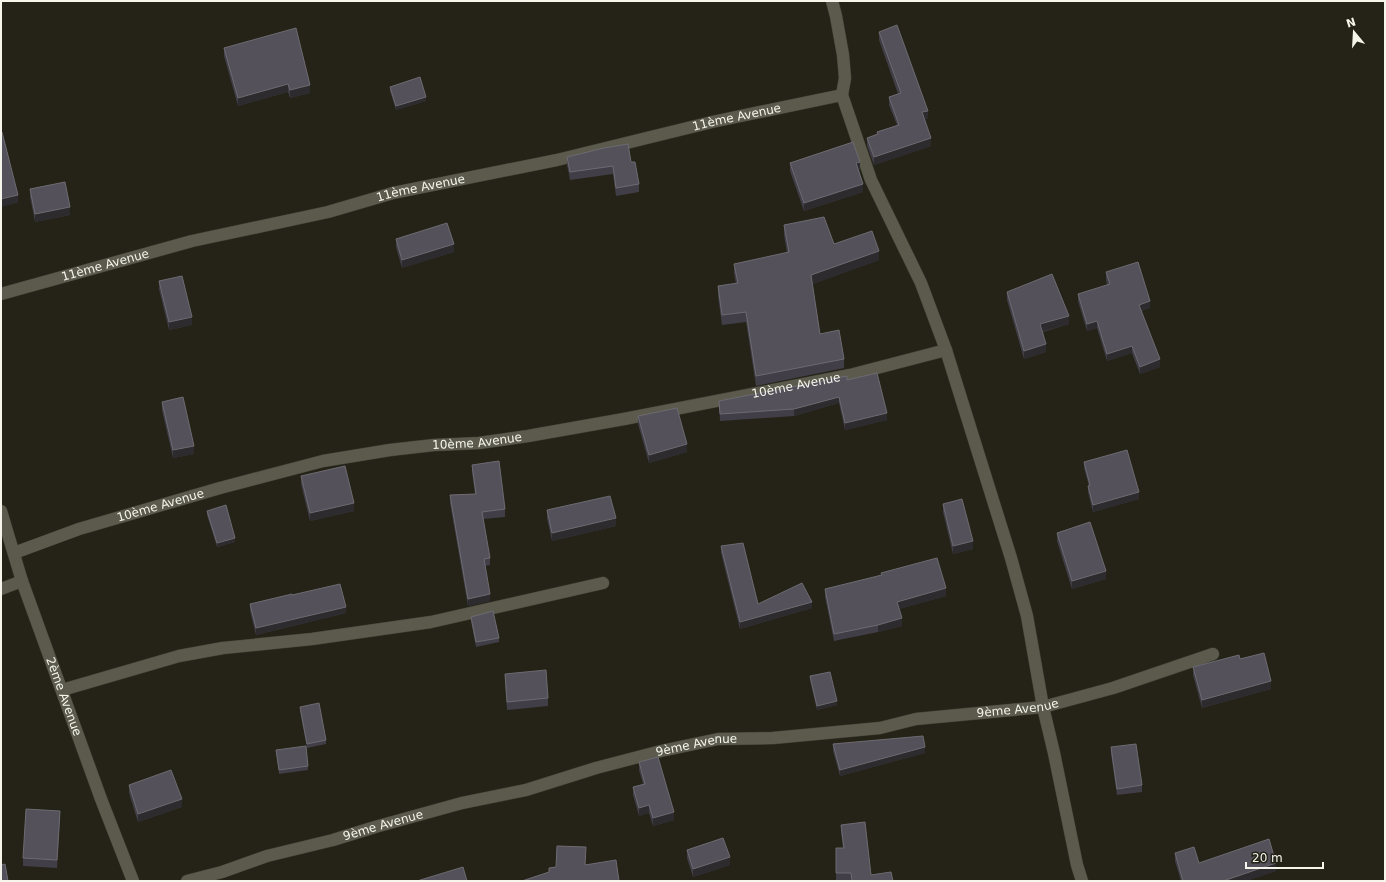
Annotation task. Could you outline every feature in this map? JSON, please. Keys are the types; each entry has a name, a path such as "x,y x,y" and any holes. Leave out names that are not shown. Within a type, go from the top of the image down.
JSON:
{"street":[{"path":"832,1 836,16 845,78 842,95 871,180 921,283 946,350 1011,558 1027,616 1043,707 1077,865 1082,881"},
{"name":"11ème Avenue","path":"1,294 186,243 328,212 393,194 557,160 712,122 842,95"},
{"name":"10ème Avenue","path":"14,553 79,529 220,488 323,461 390,450 434,445 479,443 610,421 850,375 946,350"},
{"name":"2ème Avenue","path":"1,511 22,581 101,799 133,881"},
{"path":"1,589 22,581"},
{"path":"62,690 179,656 223,648 312,639 431,622 603,583"},
{"name":"9ème Avenue","path":"188,881 222,872 268,856 333,840 394,821 526,790 596,768 654,753 718,739 773,738 880,728 916,719 1043,707 1113,688 1213,654"}],"building":[{"path":"897,25 928,111 922,112 931,138 874,157 867,138 878,134 877,132 899,125 889,97 901,93 879,32"},
{"path":"296,28 310,85 290,90 288,84 238,98 224,48"},
{"path":"420,77 426,97 396,106 390,87"},
{"path":"1,132 18,195 1,199"},
{"path":"853,142 860,162 856,163 863,184 804,203 790,163"},
{"path":"628,144 631,162 635,162 639,184 616,188 613,166 570,172 567,157"},
{"path":"65,182 70,207 35,214 30,189"},
{"path":"824,217 834,244 872,231 879,251 811,275 820,334 839,330 844,359 756,376 746,312 722,315 718,286 738,283 734,264 789,252 784,225"},
{"path":"447,223 454,244 402,260 396,239"},
{"path":"1138,262 1150,301 1139,305 1160,359 1140,367 1132,346 1107,354 1097,321 1087,324 1078,294 1110,284 1106,272"},
{"path":"1052,274 1069,316 1040,324 1046,344 1024,351 1007,292"},
{"path":"182,276 192,317 169,322 159,281"},
{"path":"877,373 887,413 845,423 839,397 794,409 720,414 719,401 847,376 847,380"},
{"path":"183,397 194,446 173,450 162,402"},
{"path":"677,408 687,444 649,455 638,416"},
{"path":"1127,450 1139,492 1093,505 1084,462"},
{"path":"499,461 505,509 482,512 490,558 484,559 490,594 468,599 450,495 476,494 472,465"},
{"path":"345,466 354,503 310,513 301,476"},
{"path":"610,496 616,518 552,533 547,510"},
{"path":"962,499 973,541 953,546 943,504"},
{"path":"226,505 235,538 217,543 207,511"},
{"path":"1090,522 1106,571 1072,581 1057,533"},
{"path":"743,543 758,604 802,583 812,602 740,622 721,546"},
{"path":"937,558 946,588 897,602 902,618 878,625 834,634 825,589 882,575 881,573"},
{"path":"340,584 346,607 256,628 250,604"},
{"path":"493,611 499,638 476,642 471,617"},
{"path":"1264,653 1271,681 1202,700 1193,667 1239,655 1240,659"},
{"path":"546,670 548,698 507,702 505,674"},
{"path":"830,672 837,701 817,706 810,676"},
{"path":"319,703 326,740 307,744 300,707"},
{"path":"923,736 925,747 840,770 833,744"},
{"path":"1136,744 1142,785 1117,789 1111,747"},
{"path":"306,746 308,766 279,770 276,750"},
{"path":"658,757 674,812 653,818 649,805 639,808 633,787 645,784 639,762"},
{"path":"171,770 182,799 138,814 129,785"},
{"path":"26,809 60,811 57,860 23,858"},
{"path":"865,822 871,875 891,872 893,881 852,881 851,873 836,873 836,848 844,848 841,825"},
{"path":"723,838 730,857 693,869 687,850"},
{"path":"1269,839 1276,863 1223,881 1183,881 1175,853 1194,847 1199,863"},
{"path":"557,846 586,847 585,865 616,860 619,881 522,881 549,872 549,868 556,867"},
{"path":"5,864 8,881 1,881 1,865"},
{"path":"463,867 467,881 417,881"}]}
